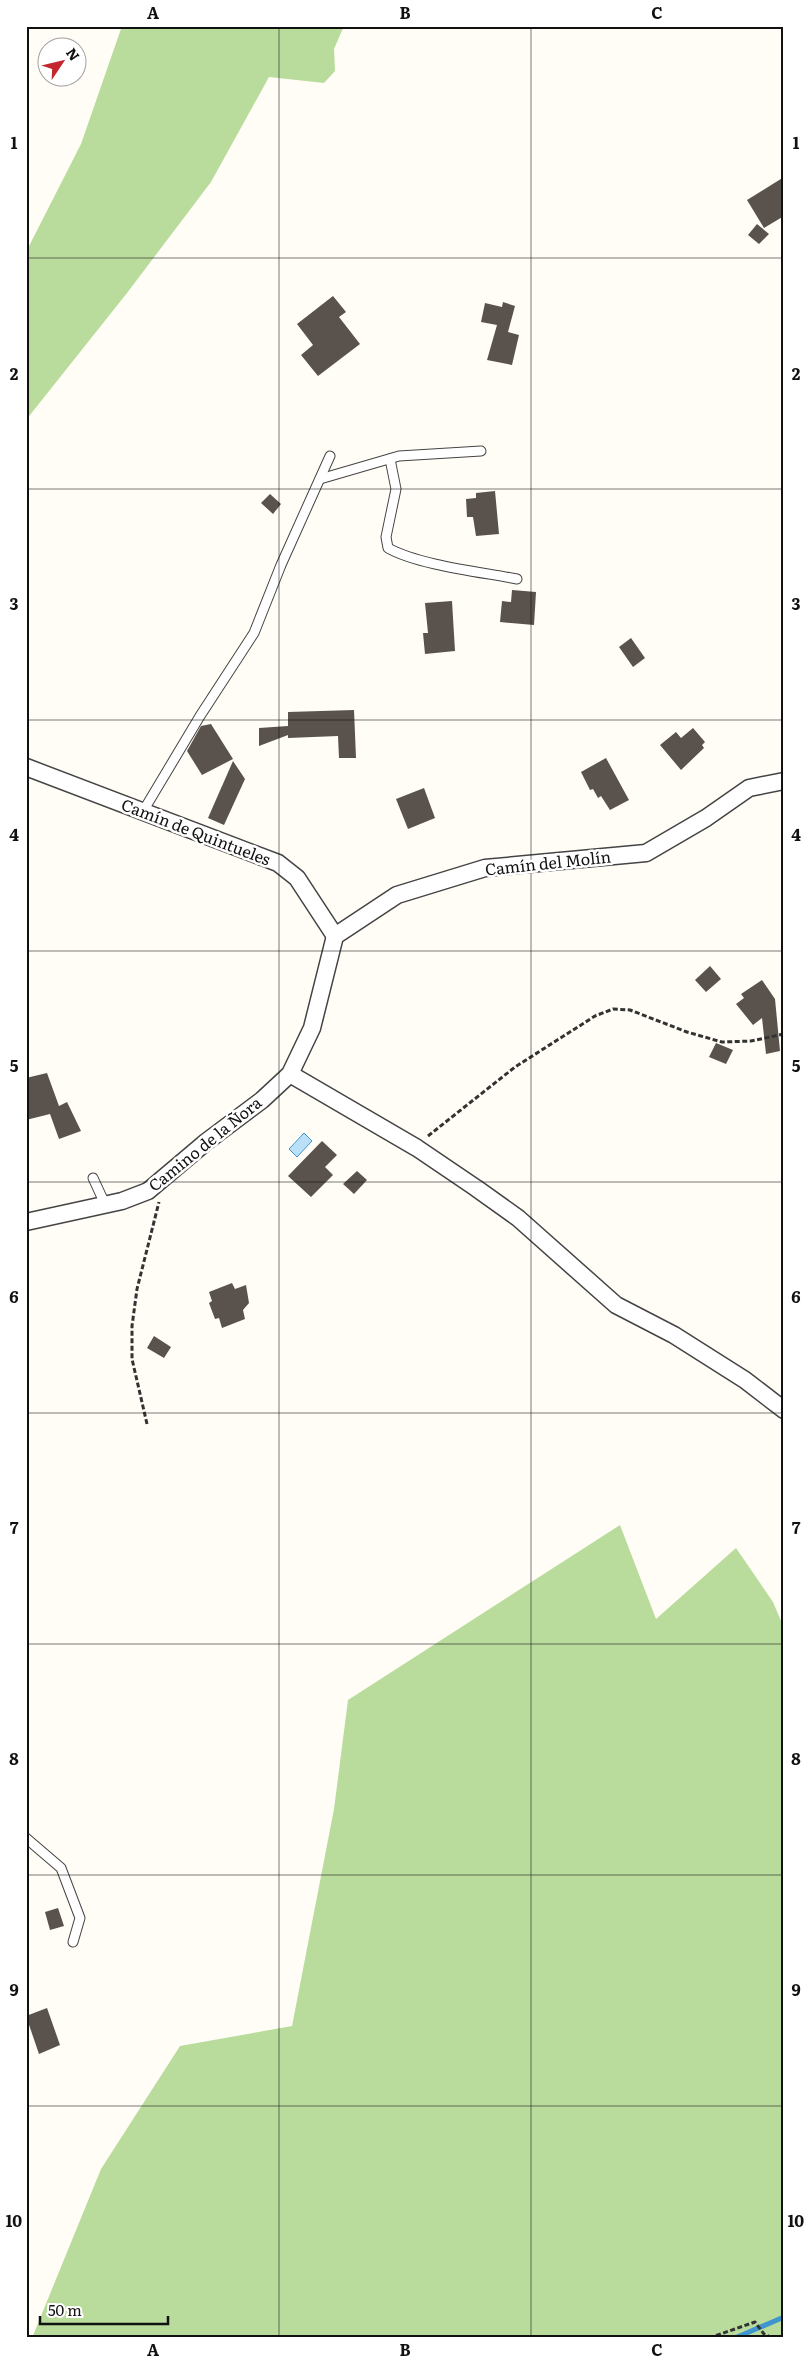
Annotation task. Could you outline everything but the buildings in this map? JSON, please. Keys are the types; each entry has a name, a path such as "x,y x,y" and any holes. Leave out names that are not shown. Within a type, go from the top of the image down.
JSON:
{"street":[{"name":"Camín de Quintueles","path":"26,766 278,863 297,878 335,936"},
{"name":"Camín del Molín","path":"335,936 398,895 485,868 646,853 706,818 749,788 784,781"},
{"path":"335,936 312,1028 290,1074 417,1148 518,1218 616,1305 674,1335 744,1380 784,1410"},
{"name":"Camino de la Ñora","path":"26,1222 105,1204 148,1191 206,1142 262,1100 290,1074"}],"lane":[{"path":"320,479 399,456 481,451"},
{"path":"142,812 200,716 254,633 281,565 330,456"},
{"path":"390,459 396,489 386,537 388,548 406,556 517,579"},
{"path":"93,1178 105,1204"},
{"path":"26,1838 61,1868 80,1918 73,1942"}],"path":[{"path":"417,1148 458,1110 515,1067 595,1016 613,1009 630,1010 687,1032 722,1042 751,1041 784,1034"},
{"path":"147,1424 132,1359 132,1326 137,1289 159,1205 157,1184"},
{"path":"709,2338 724,2331 755,2322 764,2334 772,2338"}],"green space":[{"path":"122,26 344,26 334,49 335,71 324,83 269,77 211,182 127,293 26,420 26,252 81,144"},
{"path":"620,1525 656,1619 736,1548 773,1602 784,1628 784,2338 32,2338 101,2169 180,2046 292,2026 334,1809 348,1700"}],"water":[{"path":"304,1133 312,1141 297,1157 289,1149"}],"waterway":[{"path":"735,2338 784,2317"}]}
